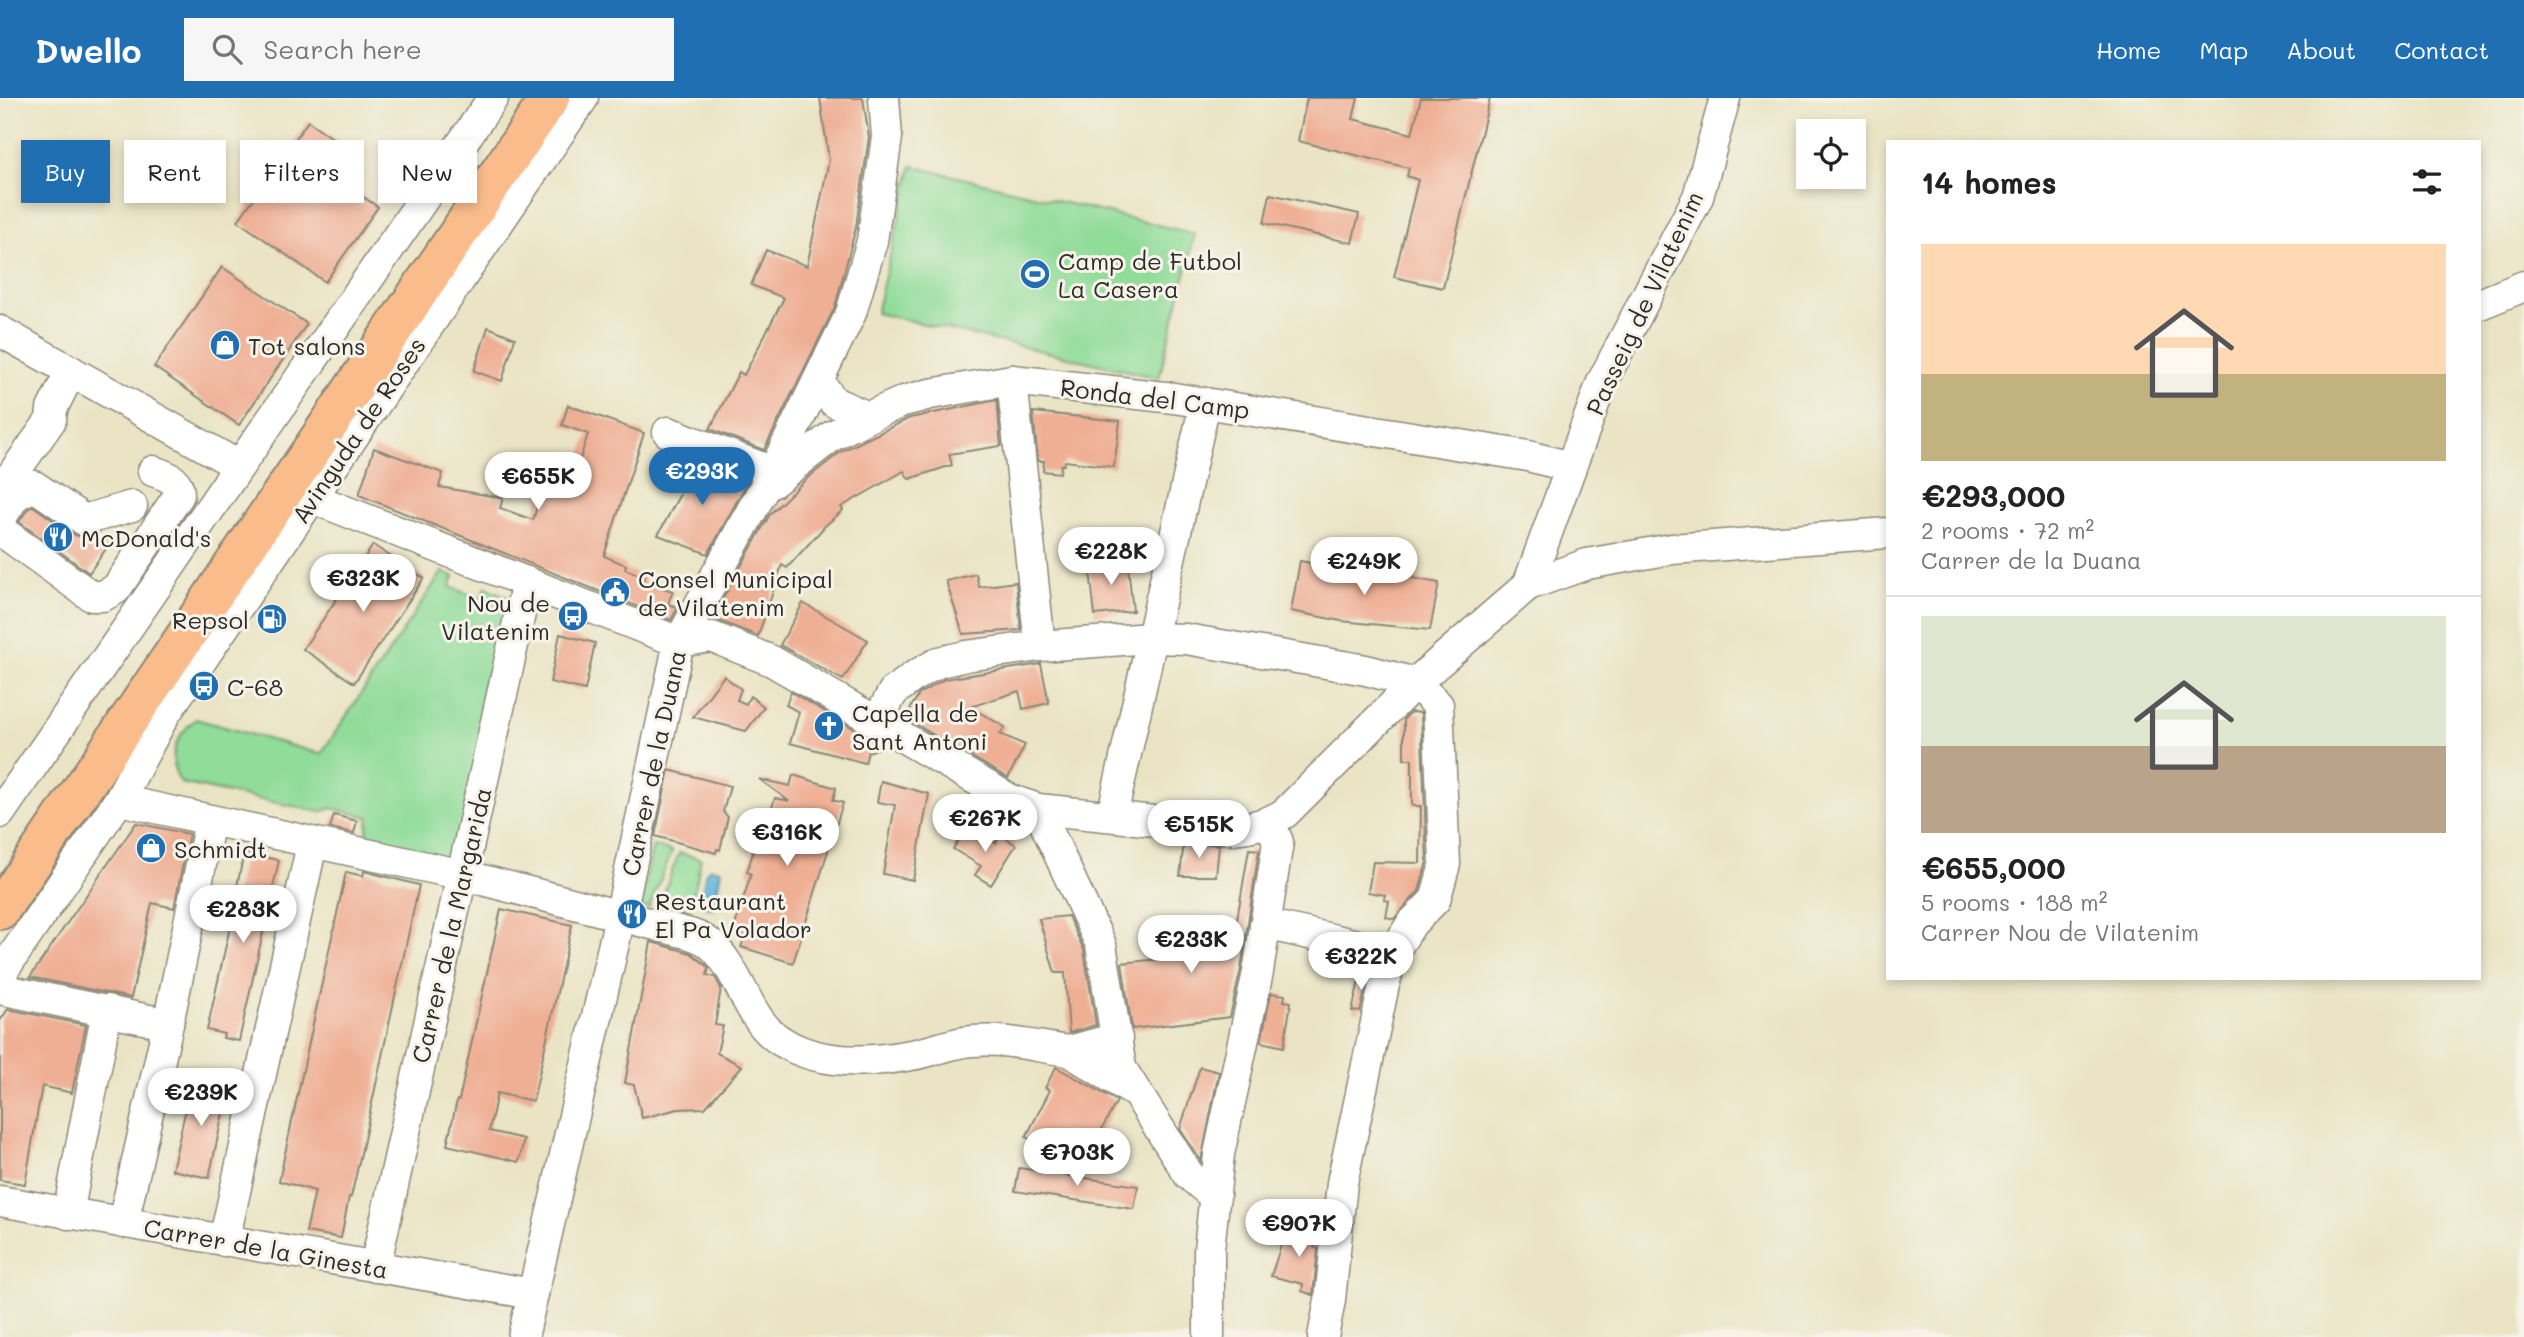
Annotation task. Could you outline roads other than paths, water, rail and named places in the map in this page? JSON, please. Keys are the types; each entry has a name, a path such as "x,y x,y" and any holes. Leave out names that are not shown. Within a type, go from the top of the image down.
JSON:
{"highway":[{"path":"0,863 522,98"},
{"path":"0,910 550,98"}],"street":[{"path":"0,813 493,98"},
{"name":"Avinguda de Roses","path":"0,975 119,800 165,714 583,98"},
{"name":"Carrer de la Duana","path":"523,1337 620,917 679,642 768,481 851,313 872,241 887,137 884,98"},
{"name":"Passeig de Vilatenim","path":"1528,585 1602,382 1698,197 1725,98"},
{"path":"2481,304 2524,286"},
{"path":"0,331 239,466"},
{"path":"0,492 51,420 52,409 71,371"},
{"path":"1012,380 1040,646"},
{"name":"Ronda del Camp","path":"768,481 832,436 904,401 1012,380 1205,403 1528,456 1571,467"},
{"path":"819,382 834,402 868,417"},
{"path":"1112,816 1205,403"},
{"path":"668,432 768,481"},
{"path":"0,530 91,596 103,596 116,589 179,495 179,486 173,479 153,471"},
{"path":"0,519 16,495 34,486 84,520 132,506"},
{"path":"312,498 679,642 712,637 760,657 1011,800 1038,809 1232,829 1250,828 1270,822 1285,813 1415,683 1528,585 1587,564 1672,549 1886,533"},
{"path":"0,548 84,605 104,609 129,626"},
{"name":"Carrer de la Margarida","path":"375,1267 527,582"},
{"path":"877,722 893,692 939,662 1040,646 1151,638 1186,639 1366,670 1415,683 1438,705 1445,864 1435,900 1412,923 1393,953 1362,1080 1342,1183 1330,1300 1323,1337"},
{"path":"119,800 463,875 690,933 708,942 724,959 763,1025 778,1040 802,1053 829,1059 863,1060 910,1056 972,1041 1007,1041 1069,1051 1137,1093"},
{"path":"1038,809 1101,945 1121,1068 1189,1175 1214,1197"},
{"path":"123,1223 169,1024 210,821"},
{"path":"1209,1337 1209,1250 1219,1154 1258,972 1278,842 1270,822"},
{"path":"224,1241 312,844"},
{"path":"1265,923 1393,953"},
{"path":"0,989 169,1024"},
{"path":"68,1214 107,1010"},
{"path":"1069,1051 1116,1038"},
{"name":"Carrer de la Ginesta","path":"0,1201 533,1294"}],"water":[{"path":"710,868 721,870 714,909 703,906 700,901 706,872"}],"place":[{"name":"Camp de Futbol La Casera","path":"1035,274"},
{"name":"Tot salons","path":"225,345"},
{"name":"McDonald's","path":"58,537"},
{"name":"Consel Municipal de Vilatenim","path":"615,592"},
{"name":"Nou de Vilatenim","path":"573,616"},
{"name":"Repsol","path":"272,619"},
{"name":"C-68","path":"204,686"},
{"name":"Capella de Sant Antoni","path":"829,726"},
{"name":"Schmidt","path":"151,848"},
{"name":"Restaurant El Pa Volador","path":"632,914"}]}
